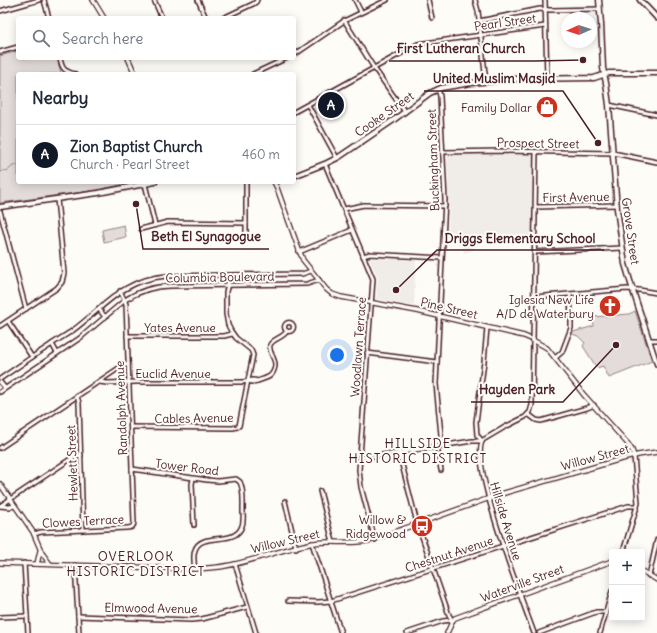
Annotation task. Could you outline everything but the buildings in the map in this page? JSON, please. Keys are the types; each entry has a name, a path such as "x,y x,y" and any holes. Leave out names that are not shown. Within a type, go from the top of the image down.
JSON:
{"main road":[{"name":"Grove Street","path":"599,0 603,68 609,105 617,205 625,267 657,364"},
{"path":"640,0 657,18"},
{"name":"Cooke Street","path":"296,175 337,158 405,112 430,93 438,89 456,85 515,79 594,78 619,72 657,73"},
{"path":"0,207 106,192 145,184"}],"street":[{"path":"0,11 39,0"},
{"path":"44,0 48,16"},
{"path":"93,0 103,16"},
{"path":"154,0 161,16"},
{"path":"198,0 205,16"},
{"path":"227,16 253,4 257,0"},
{"path":"354,0 360,12"},
{"path":"296,54 344,20 387,0"},
{"path":"428,0 432,18"},
{"path":"476,0 486,82"},
{"path":"545,0 547,79"},
{"path":"479,21 540,9 600,9"},
{"path":"344,20 374,68 405,112"},
{"name":"Pearl Street","path":"296,111 418,44 545,26"},
{"path":"0,52 16,48"},
{"path":"61,60 64,70 68,72"},
{"path":"129,60 134,72"},
{"path":"257,72 283,60"},
{"name":"Buckingham Street","path":"438,89 440,96 445,206 436,384 442,446"},
{"path":"308,105 337,158"},
{"path":"609,105 657,115"},
{"name":"Prospect Street","path":"443,152 613,153 657,162"},
{"path":"359,458 472,441 482,442 505,427 524,418 528,414 533,402 536,152"},
{"name":"Woodlawn Terrace","path":"325,164 373,279 359,474 375,540"},
{"path":"145,184 155,225"},
{"path":"246,184 246,240"},
{"name":"Pine Street","path":"275,184 299,252 311,271 326,289 334,295 439,316 534,340 546,347 628,444 634,456"},
{"path":"0,326 58,287 63,280 64,273 57,199"},
{"path":"344,209 364,205 445,206"},
{"name":"First Avenue","path":"536,206 617,205"},
{"path":"0,211 26,309"},
{"path":"142,229 168,222 246,223"},
{"path":"299,252 352,230"},
{"path":"535,252 622,248"},
{"path":"363,256 370,254 442,258"},
{"name":"Columbia Boulevard","path":"5,388 0,380 78,326 120,291 139,282 162,276 302,274 311,271"},
{"path":"230,275 226,292 227,318 232,334"},
{"name":"Columbia Boulevard","path":"0,392 86,334 125,300 138,293 157,287 307,284 318,280"},
{"path":"534,297 632,289 657,293"},
{"name":"Randolph Avenue","path":"120,291 125,300 127,336 133,526"},
{"path":"555,358 562,352 571,328 570,294"},
{"path":"98,309 105,317"},
{"path":"8,321 32,357"},
{"path":"482,442 477,435 476,422 487,328"},
{"name":"Euclid Avenue","path":"99,382 107,384 136,382 254,382 267,378 273,372 275,364 270,346 273,342 284,336 287,331"},
{"name":"Yates Avenue","path":"127,336 224,336 232,334"},
{"name":"Cables Avenue","path":"131,428 238,427 241,422 252,353 251,350 238,341 232,334"},
{"path":"650,340 657,340"},
{"path":"52,344 57,353"},
{"path":"367,353 437,362"},
{"name":"Euclid Avenue","path":"0,448 121,367 128,364"},
{"name":"Hewlett Street","path":"77,396 79,403 83,530"},
{"path":"528,414 536,420 541,421 594,405"},
{"name":"Hillside Avenue","path":"482,442 480,461 489,498 534,633"},
{"path":"437,446 441,470"},
{"name":"Willow Street","path":"0,563 195,568 217,567 235,564 322,542 366,542 489,498 546,480 634,456 657,452"},
{"path":"399,453 418,524 452,620"},
{"path":"0,506 80,454"},
{"path":"625,549 637,506 638,497 634,456"},
{"name":"Tower Road","path":"132,469 214,481 234,479 239,481 242,487 242,527 235,535 205,541 197,546 194,552 195,568"},
{"path":"193,478 194,525"},
{"path":"0,484 34,534 40,550 50,564"},
{"path":"320,491 333,542"},
{"path":"284,501 296,548"},
{"path":"0,506 15,506"},
{"name":"Chestnut Avenue","path":"288,601 331,601 628,506 637,506"},
{"name":"Clowes Terrace","path":"34,534 41,532 129,528 133,526"},
{"path":"649,576 657,540"},
{"path":"312,544 341,633"},
{"path":"37,564 40,550"},
{"name":"Waterville Street","path":"452,620 456,617 609,562"},
{"path":"24,563 28,633"},
{"path":"235,564 256,633"},
{"path":"76,565 79,633"},
{"path":"645,573 657,580"},
{"path":"600,633 609,602"},
{"name":"Elmwood Avenue","path":"78,616 191,620 202,619 248,607"},
{"path":"539,633 596,612 606,612"},
{"path":"0,617 27,616"},
{"path":"407,633 443,621 452,620"},
{"path":"447,633 452,620"}],"shaded area":[{"path":"16,52 16,60 58,60 61,72 16,72 16,184 126,184 97,190 0,203 0,56"},
{"path":"447,155 533,155 532,236 495,236 484,240 470,251 464,253 464,240 448,241 449,203"},
{"path":"124,225 126,237 104,242 102,230"},
{"path":"369,258 416,260 414,306 376,299 378,278"},
{"path":"635,311 652,361 609,378 603,366 597,368 583,346 585,343 578,336 572,334 573,332 594,326 593,317 629,314"}],"waterway":[{"path":"0,172 7,171 16,165"}],"place":[{"name":"First Lutheran Church","path":"583,60"},
{"name":"Zion Baptist Church","path":"331,105"},
{"name":"Family Dollar","path":"547,107"},
{"name":"United Muslim Masjid","path":"598,143"},
{"name":"Beth El Synagogue","path":"136,204"},
{"name":"Driggs Elementary School","path":"396,290"},
{"name":"Iglesia New Life A/D de Waterbury","path":"610,306"},
{"name":"Hayden Park","path":"616,345"},
{"name":"Willow & Ridgewood","path":"422,526"}],"district":[{"name":"HILLSIDE HISTORIC DISTRICT","path":"418,450"},
{"name":"OVERLOOK HISTORIC DISTRICT","path":"136,564"}]}
